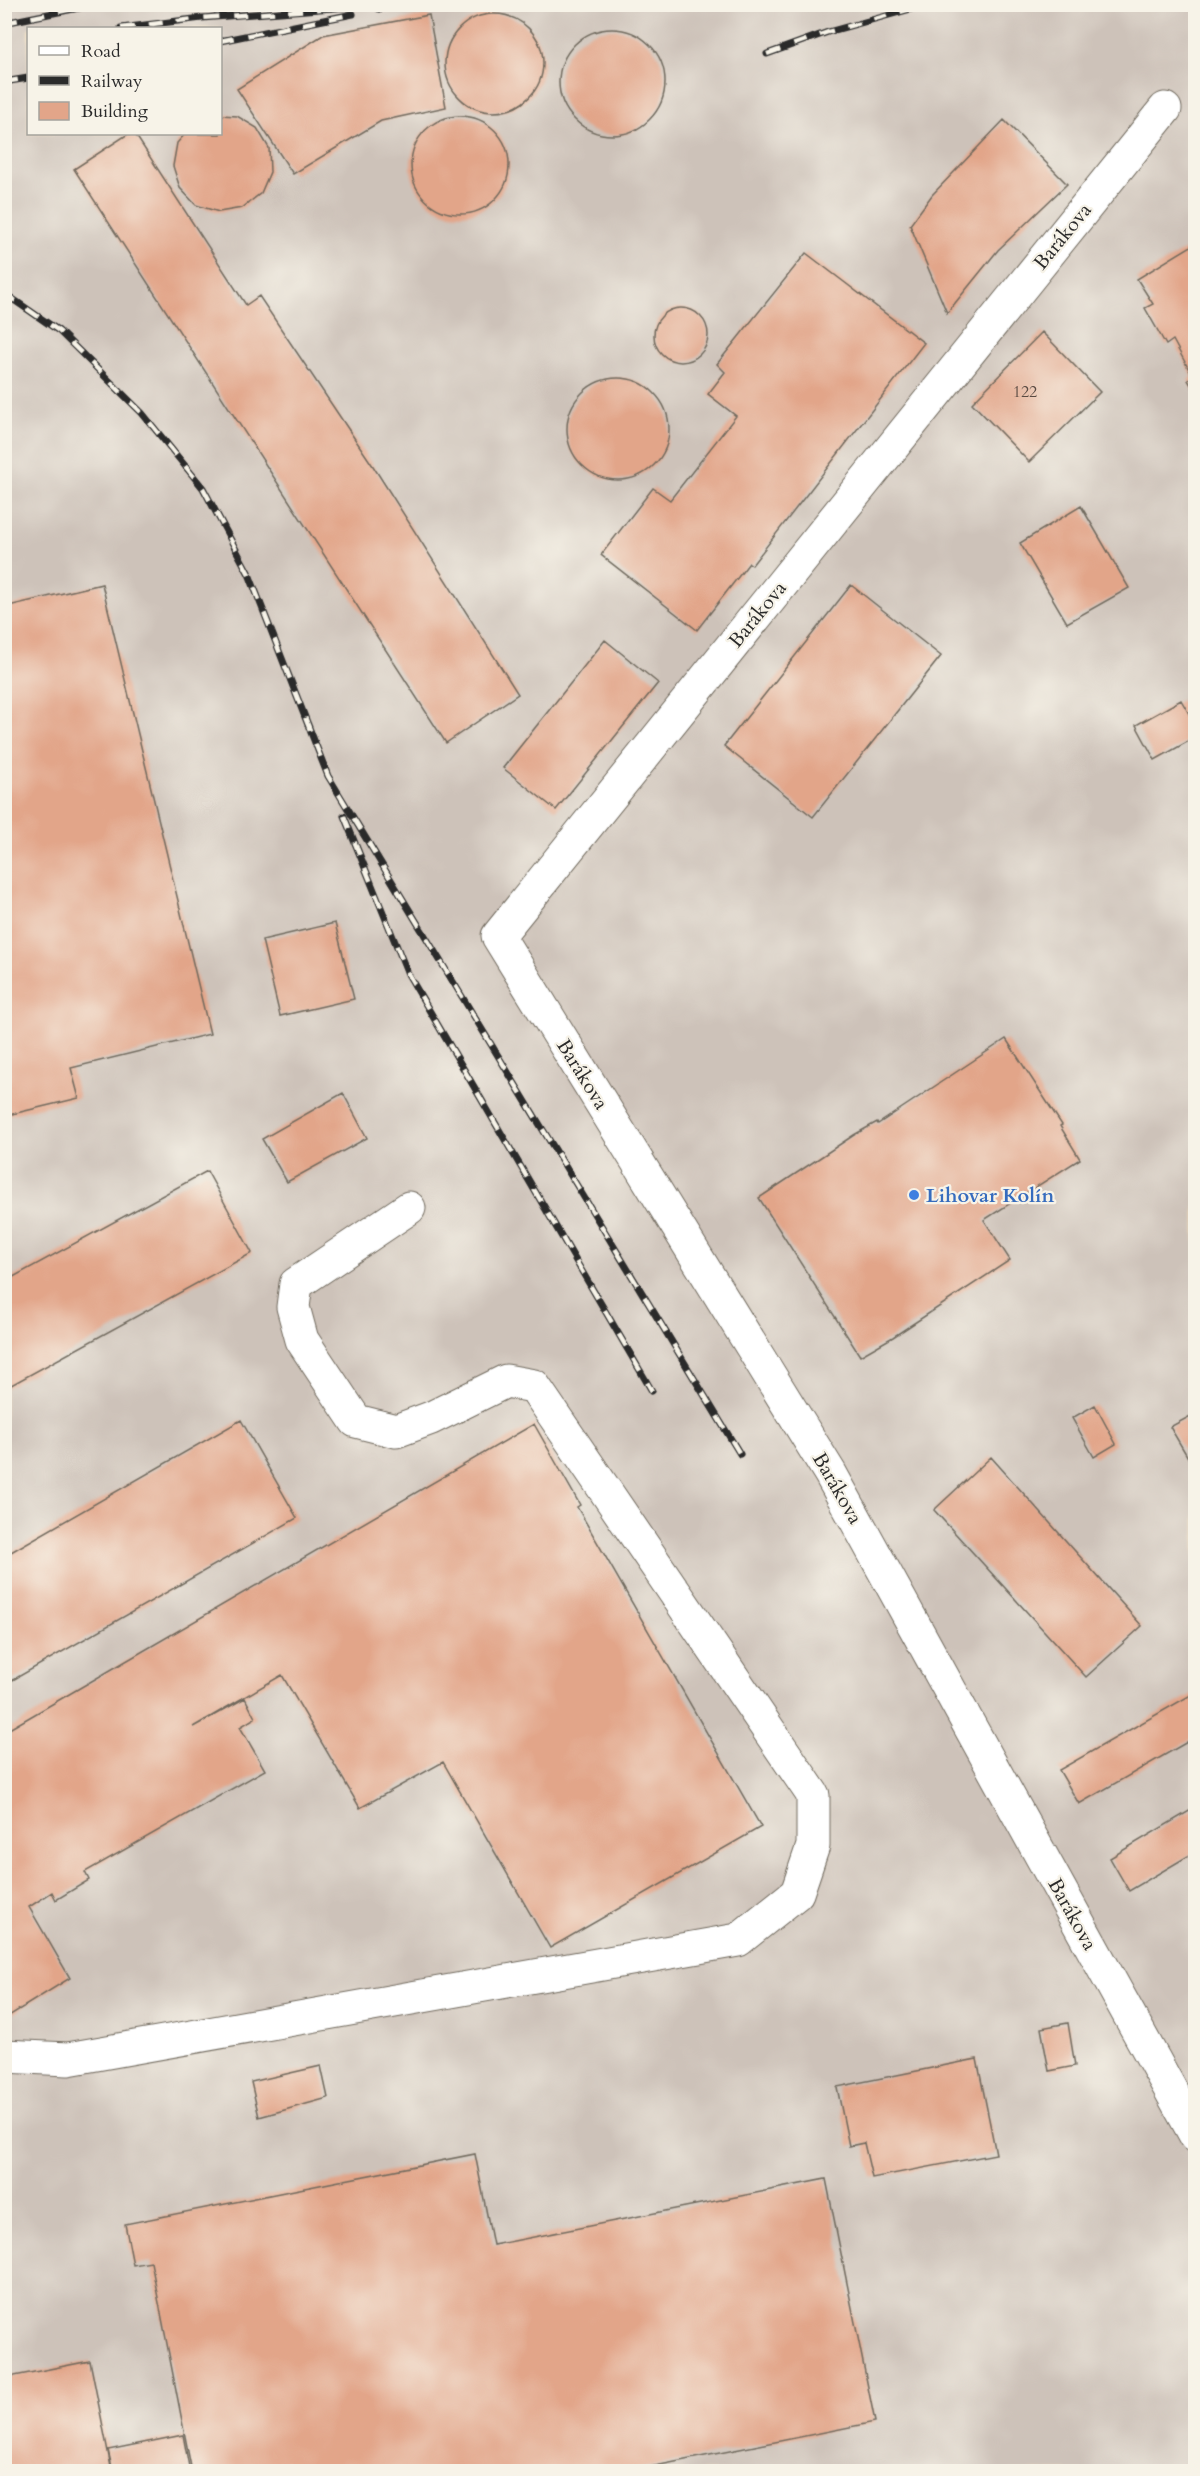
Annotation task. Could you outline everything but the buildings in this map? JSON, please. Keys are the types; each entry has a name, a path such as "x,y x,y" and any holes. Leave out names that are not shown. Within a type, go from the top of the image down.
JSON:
{"street":[{"name":"Barákova","path":"1165,109 498,936 830,1473 1196,2136"},
{"path":"4,2056 68,2058 738,1940 797,1893 813,1845 813,1795 534,1386 506,1381 431,1418 396,1431 356,1421 302,1340 293,1307 296,1284 410,1208"}],"shaded area":[{"path":"5,5 1195,5 1195,2471 5,2472"}],"railway":[{"path":"4,23 98,4"},
{"path":"129,27 202,18 386,4"},
{"path":"379,9 401,4"},
{"path":"767,54 828,32 929,4"},
{"path":"222,41 353,14"},
{"path":"4,82 27,78"},
{"path":"4,293 59,331 142,413 203,488 249,574 328,776 740,1454"},
{"path":"344,816 408,974 652,1391"}],"place":[{"name":"Lihovar Kolín","path":"914,1195"}]}
